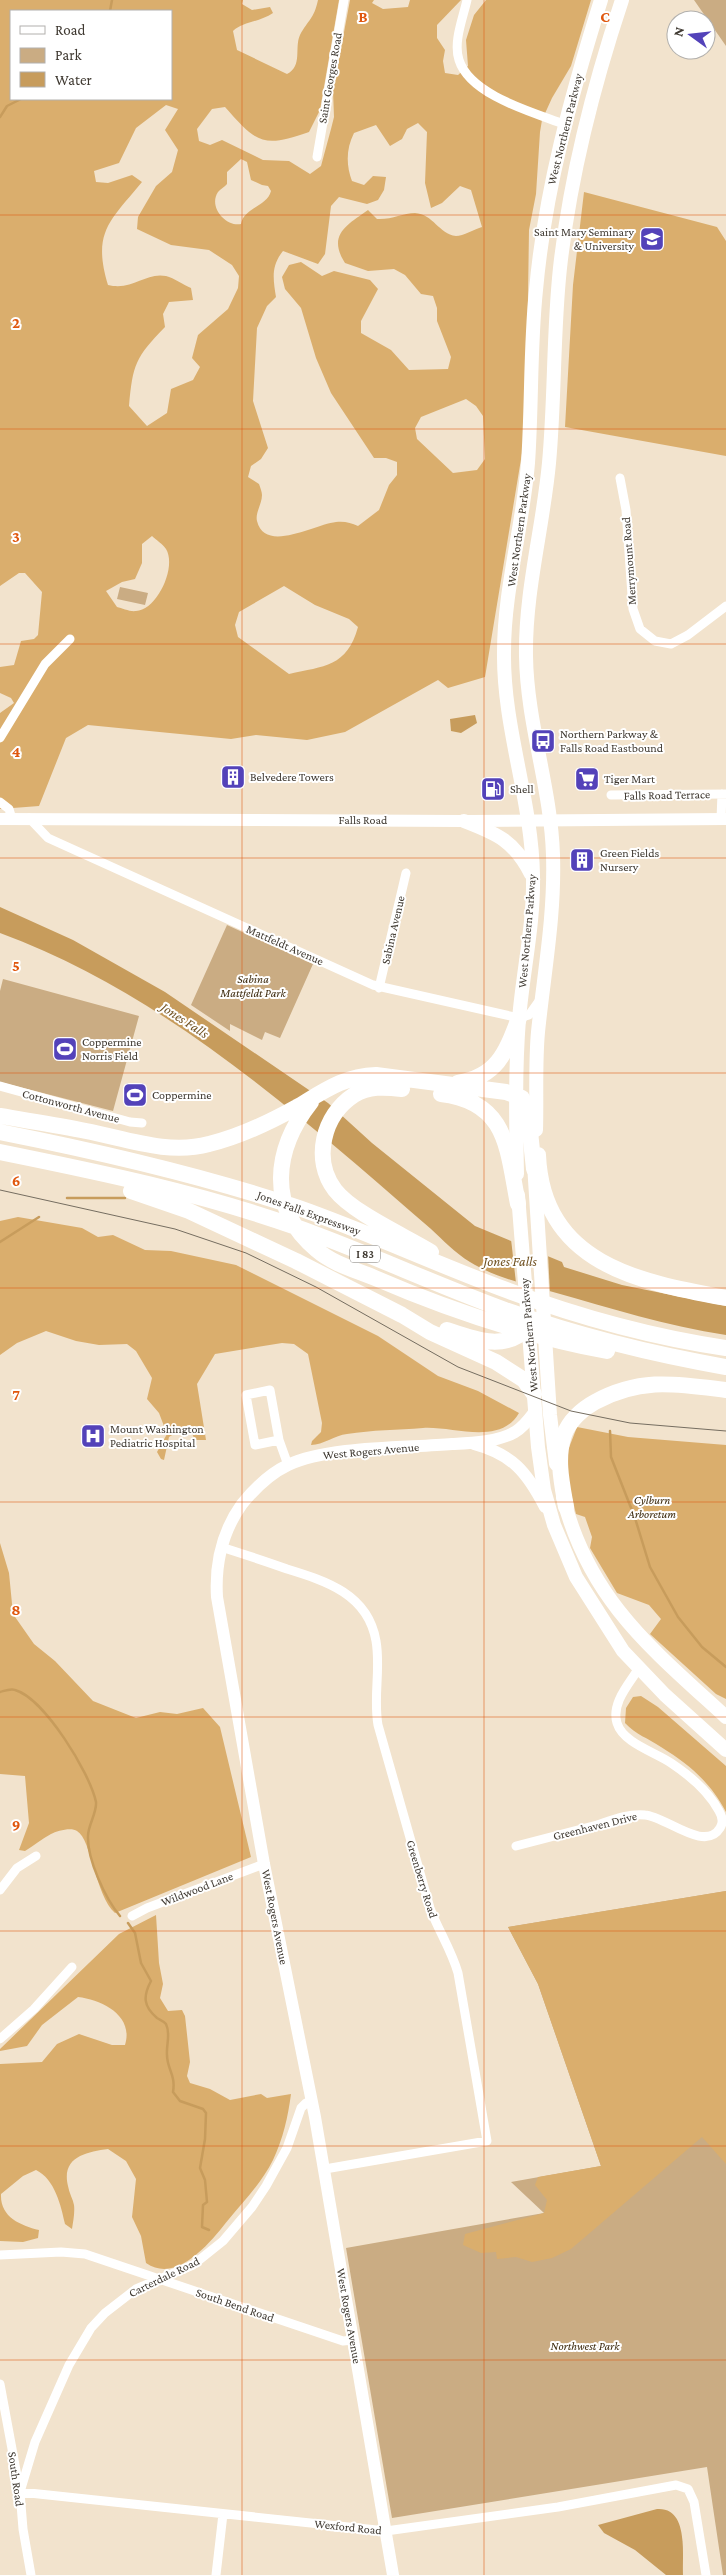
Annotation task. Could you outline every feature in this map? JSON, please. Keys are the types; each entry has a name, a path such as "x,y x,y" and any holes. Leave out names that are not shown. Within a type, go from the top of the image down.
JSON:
{"highway":[{"path":"448,1084 470,1080 492,1068 505,1052 519,1018"},
{"path":"0,1116 177,1148 216,1142 268,1121 340,1081 376,1075 448,1084 516,1095 522,1098 527,1107 534,1169"},
{"path":"469,1276 342,1198 328,1178 322,1154 328,1124 347,1100 355,1094 381,1087 449,1095 476,1103 490,1113 502,1131 518,1204"},
{"path":"324,1090 304,1110 286,1144 280,1177 282,1196 299,1231 318,1251 369,1276 436,1303 558,1340 612,1352 697,1362"},
{"path":"536,1120 538,1162 545,1194 558,1221 569,1236 598,1259 626,1275 663,1286 726,1298"},
{"name":"Jones Falls Expressway","path":"0,1132 82,1149 232,1186 338,1223 469,1276 548,1304 608,1322 726,1348"},
{"path":"0,1153 169,1203 262,1245 402,1315 478,1346 524,1380 535,1402"},
{"name":"Jones Falls Expressway","path":"0,1153 143,1183 226,1205 295,1227 463,1294 545,1323 613,1343 726,1367"},
{"path":"478,1346 498,1343 517,1337 529,1328 544,1308"},
{"path":"566,1507 560,1460 564,1435 569,1425 590,1404 619,1390 641,1384 665,1383 726,1390"}],"main road":[{"name":"West Northern Parkway","path":"601,0 564,124 550,187 536,285 528,464 505,623 504,652 509,718 529,821 533,879 519,1018 516,1095 518,1204 544,1490 554,1524 566,1555 588,1598 610,1632 639,1668 726,1750"},
{"name":"West Northern Parkway","path":"622,0 583,135 565,224 560,270 549,465 529,597 527,665 535,736 551,821 553,890 538,1034 534,1169 550,1415 557,1470 574,1536 614,1606 650,1648 726,1717"},
{"path":"464,821 505,840 517,850 533,879"}],"street":[{"name":"Saint Georges Road","path":"317,157 344,0"},
{"path":"467,0 458,41 458,60 469,78 486,91 521,108 564,124"},
{"name":"Merrymount Road","path":"620,478 626,510 633,609 640,629 655,641 671,644 688,635 726,606"},
{"path":"0,738 45,664 70,639"},
{"name":"Falls Road Terrace","path":"611,795 724,794 724,819"},
{"path":"0,802 9,809 6,819"},
{"name":"Mattfeldt Avenue","path":"29,818 48,838 379,988 519,1018"},
{"name":"Falls Road","path":"6,819 551,821 724,819"},
{"name":"Sabina Avenue","path":"379,988 406,873"},
{"path":"519,1018 529,1015 533,1011 544,989"},
{"name":"Cottonworth Avenue","path":"0,1086 130,1122 142,1123"},
{"path":"279,1440 255,1445 246,1395 270,1390 279,1440 288,1465"},
{"name":"West Rogers Avenue","path":"393,2575 312,2101 264,1864 217,1597 217,1562 229,1527 246,1499 268,1477 288,1465 339,1452 469,1443 503,1438 515,1432 535,1402"},
{"name":"West Rogers Avenue","path":"469,1443 497,1452 514,1462 539,1496 554,1524"},
{"name":"Greenberry Road","path":"221,1547 326,1581 342,1590 356,1602 373,1629 377,1654 375,1698 378,1725 435,1924 453,1955 458,1973 487,2141 324,2169"},
{"name":"Greenhaven Drive","path":"516,1846 632,1815 652,1815 701,1837 715,1834 720,1830 723,1823 722,1816 707,1793 670,1763 626,1736 617,1723 617,1707 620,1697 639,1668"},
{"path":"0,1890 17,1868 36,1856"},
{"name":"Wildwood Lane","path":"132,1916 147,1908 264,1864"},
{"path":"0,2039 34,2009 72,1967"},
{"name":"Carterdale Road","path":"20,2492 35,2442 80,2344 91,2328 120,2300 157,2278 193,2264 208,2255 237,2226 278,2166 301,2108 306,2103 312,2101"},
{"name":"South Bend Road","path":"0,2255 73,2252 157,2278 343,2342 353,2340"},
{"name":"South Road","path":"0,2384 20,2492 30,2575"},
{"name":"Wexford Road","path":"20,2492 386,2531 558,2507 667,2486 682,2486 688,2489 694,2502 706,2575"},
{"path":"216,2575 223,2514"}],"green space":[{"path":"0,0 243,0 242,4 252,10 270,7 273,13 233,31 237,50 287,74 292,71 297,62 298,40 313,15 318,0 339,0 320,110 309,132 280,140 270,141 261,139 245,128 225,107 212,109 197,129 199,141 210,145 222,140 263,160 289,161 310,174 321,166 334,117 333,91 350,0 374,0 372,3 383,9 408,7 410,0 461,0 437,25 437,38 445,50 443,61 445,73 458,75 468,66 466,40 474,15 486,0 591,0 571,66 552,98 542,120 540,132 536,194 529,230 526,429 485,677 448,688 438,680 345,732 307,740 256,735 231,739 88,725 66,738 39,806 0,809 0,713 14,703 11,698 0,693 0,667 14,665 21,641 34,639 38,635 42,592 25,573 19,573 0,586","holes":["166,105 178,109 165,130 178,150 172,172 156,186 138,217 137,229 171,245 209,250 232,265 239,276 238,288 228,309 198,335 192,358 200,367 193,380 171,389 167,413 147,426 129,406 132,380 137,362 147,347 165,327 163,314 169,302 193,300 191,288 166,276 159,275 125,286 108,285 102,252 103,239 113,218 142,182 132,175 108,183 96,182 94,171 119,163 136,128","418,123 427,132 425,183 431,208 442,203 460,186 471,190 482,227 456,236 445,232 421,214 410,213 377,219 368,210 347,226 339,238 338,245 345,263 368,271 394,269 405,275 421,294 433,296 437,308 437,321 451,357 448,369 409,370 391,350 361,333 361,321 378,289 370,280 334,271 322,276 301,262 289,265 282,277 285,289 301,308 316,358 331,393 374,458 386,458 397,462 397,475 389,485 379,510 358,526 348,522 336,522 292,535 270,535 262,531 257,521 262,495 259,484 248,477 251,466 261,459 268,448 253,401 257,328 267,306 276,297 274,278 276,262 283,251 318,264 325,254 331,206 339,197 367,204 378,200 384,190 386,177 373,176 364,185 352,181 348,157 349,145 354,133 376,125 390,146 402,139 407,129","241,159 247,162 251,180 268,186 271,191 265,201 246,214 241,224 235,224 224,219 215,204 218,192 227,184 227,172","466,399 476,406 483,416 485,459 477,470 453,473 417,439 415,428 421,417","152,536 165,547 169,557 167,576 158,596 144,609 134,611 117,607 106,591 122,582 135,579 142,563 142,544","284,586 315,605 349,619 358,627 348,650 341,657 323,666 289,674 238,637 235,625 239,612"]},
{"path":"694,0 726,0 726,46 716,32 716,10 701,10"},
{"path":"584,192 717,227 726,241 726,456 565,427 573,285"},
{"path":"120,587 148,593 145,605 117,599"},
{"name":"Sabina Mattfeldt Park","path":"227,925 313,964 280,1038 265,1032 262,1040 230,1024 230,1031 191,1005"},
{"name":"Coppermine Norris Field","path":"3,979 139,1016 113,1111 0,1082 0,991"},
{"path":"18,1217 82,1228 98,1237 113,1235 145,1250 171,1251 236,1265 378,1336 438,1376 478,1391 519,1413 511,1423 500,1429 488,1432 435,1428 375,1431 342,1435 311,1445 312,1441 321,1432 322,1423 308,1354 294,1344 282,1343 215,1354 197,1384 206,1440 195,1440 188,1425 169,1437 164,1460 161,1459 157,1452 167,1434 159,1413 147,1399 152,1378 136,1351 127,1344 99,1345 76,1341 46,1331 17,1343 0,1355 0,1221"},
{"name":"Cylburn Arboretum","path":"577,1427 628,1437 726,1445 726,1699 716,1694 650,1634 661,1619 649,1605 617,1593 590,1548 592,1537 585,1517 576,1514 566,1473 565,1458"},
{"path":"0,1543 9,1573 13,1614 34,1644 55,1661 93,1701 136,1718 160,1712 177,1714 203,1708 220,1727 251,1857 115,1913 108,1905 86,1845 82,1836 77,1831 68,1829 57,1832 25,1851 19,1850 29,1823 25,1776 0,1774"},
{"path":"641,1696 658,1707 726,1766 726,1812 720,1801 698,1775 671,1754 633,1731 625,1723 626,1708 633,1697"},
{"name":"Northwest Park","path":"726,1891 726,2575 723,2575 707,2467 392,2518 346,2248 544,2213 511,2182 601,2166 538,1984 508,1927"},
{"path":"726,1891 726,2164 702,2137 571,2249 552,2258 532,2262 516,2257 497,2259 496,2252 481,2253 463,2245 465,2234 544,2213 547,2200 535,2185 538,2177 601,2166 538,1984 508,1927"},
{"path":"156,1915 159,1963 163,1984 160,1998 168,2011 182,2010 185,2016 190,2062 187,2076 190,2083 210,2089 230,2100 261,2094 267,2098 291,2094 285,2128 273,2160 253,2191 204,2248 182,2264 170,2268 158,2268 146,2263 141,2236 132,2217 136,2179 126,2161 108,2149 84,2154 72,2162 68,2168 68,2186 74,2208 72,2229 65,2224 59,2201 52,2186 43,2174 36,2170 23,2176 1,2194 4,2209 12,2219 25,2226 39,2230 38,2238 23,2242 0,2241 0,2064 42,2062 57,2044 79,2034 112,2045 125,2045 127,2035 121,2018 114,2011 97,2002 78,1997 42,2025 27,2046 0,2051 0,2049 119,1934"}],"water":[{"path":"475,715 477,723 461,733 451,731 450,719"},
{"name":"Jones Falls","path":"0,907 73,940 165,992 328,1103 372,1143 475,1226 562,1262 564,1267 622,1285 726,1306 726,1335 660,1322 532,1286 499,1276 470,1262 454,1251 376,1181 316,1131 232,1064 189,1033 98,977 0,933"},
{"path":"657,2509 667,2510 679,2523 683,2544 683,2575 666,2575 635,2550 604,2533 598,2525"}],"pier":[{"path":"511,1239 548,1254 550,1294 516,1283"}],"waterway":[{"path":"110,10 112,0"},
{"path":"0,117 7,106 19,100"},
{"path":"67,1198 125,1198"},
{"path":"0,1242 39,1217"},
{"path":"610,1431 611,1457 635,1518 650,1567 678,1617 702,1647 726,1667"},
{"path":"0,1692 13,1689 27,1696 39,1707 64,1738 85,1773 96,1802 88,1832 90,1856 103,1889 120,1916"},
{"path":"128,1923 135,1933 141,1963 151,1981 146,1996 147,2005 152,2014 165,2023 167,2028 167,2060 174,2086 173,2092 180,2101 203,2109 206,2113 205,2139 200,2168 205,2180 207,2202 203,2205 202,2227 209,2230"}],"tram line":[{"path":"0,1190 175,1229 246,1253 316,1287 458,1367 571,1411 630,1423 726,1431"}],"place":[{"name":"Saint Mary Seminary & University","path":"652,239"},
{"name":"Northern Parkway & Falls Road Eastbound","path":"543,741"},
{"name":"Belvedere Towers","path":"233,777"},
{"name":"Tiger Mart","path":"587,779"},
{"name":"Shell","path":"493,789"},
{"name":"Green Fields Nursery","path":"582,860"},
{"name":"Coppermine Norris Field","path":"65,1049"},
{"name":"Coppermine","path":"135,1095"},
{"name":"Mount Washington Pediatric Hospital","path":"93,1436"}]}
